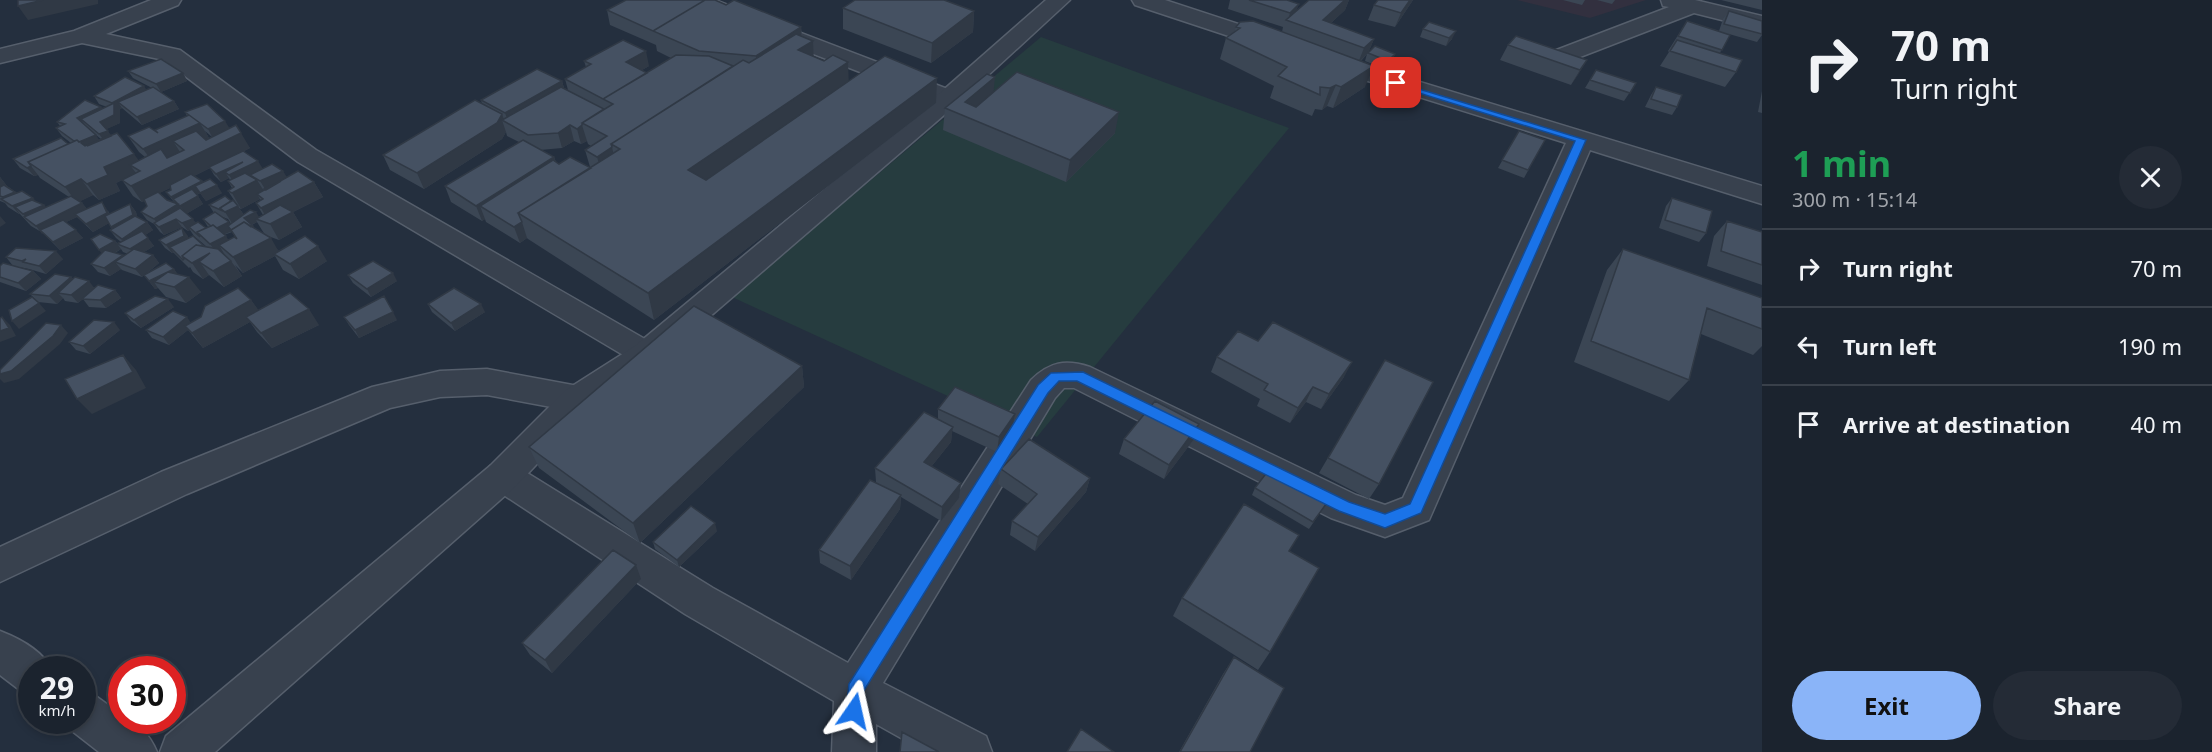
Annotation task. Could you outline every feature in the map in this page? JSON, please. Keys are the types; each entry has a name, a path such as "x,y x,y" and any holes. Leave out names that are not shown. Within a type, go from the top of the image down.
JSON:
{"street":[{"path":"0,56 82,36 170,0"},
{"path":"695,0 949,98"},
{"path":"182,752 503,476 578,399 645,354 949,98 1059,0"},
{"path":"1143,0 1581,140 1762,195"},
{"path":"1666,0 1762,23"},
{"path":"1554,59 1692,6"},
{"path":"82,36 172,55 307,156 645,354"},
{"path":"854,752 855,690 1043,389 1056,376 1078,376 1344,507 1385,521 1416,509 1581,140"},
{"path":"0,565 174,483 384,396 440,384 487,382 578,399"},
{"path":"503,476 699,601 855,690 970,752"},
{"path":"0,650 18,664"},
{"path":"96,723 135,752"}],"shaded area":[{"path":"1517,0 1646,0 1590,18"}],"green space":[{"path":"1041,37 1289,128 1037,437 732,297"}],"building":[{"path":"18,0 43,0 18,6"},
{"path":"626,0 705,0 653,31 607,10"},
{"path":"705,0 715,0 726,5 734,0 801,27 756,56 699,51 653,31"},
{"path":"855,0 944,0 974,11 932,43 843,8"},
{"path":"1249,0 1287,0 1299,4 1290,13"},
{"path":"1309,0 1345,0 1323,20 1374,39 1364,48 1286,20"},
{"path":"1378,0 1410,0 1401,13 1374,5"},
{"path":"1729,11 1762,21 1762,34 1724,24"},
{"path":"1253,21 1374,66 1341,87 1336,85 1330,88 1320,87 1320,95 1278,76 1287,67 1226,38 1240,28 1236,27 1240,22"},
{"path":"1687,21 1730,35 1722,50 1678,36"},
{"path":"1429,22 1456,31 1449,38 1423,29"},
{"path":"796,34 813,41 798,50 824,61 833,55 848,62 688,170 706,180 885,56 937,78 648,293 518,213 620,149 611,144 743,60 749,63"},
{"path":"1516,36 1587,60 1580,70 1508,45"},
{"path":"623,40 646,51 626,62 647,73 603,99 565,79 591,64 584,61"},
{"path":"1677,40 1742,60 1736,72 1670,51"},
{"path":"1375,46 1395,54 1388,61 1368,53"},
{"path":"676,55 709,56 733,66 611,144 612,147 597,157 585,150 607,136 582,123 613,104 603,99"},
{"path":"161,59 183,73 156,84 128,71"},
{"path":"537,69 562,81 505,113 481,100"},
{"path":"1596,70 1636,83 1630,93 1590,80"},
{"path":"1017,72 1119,112 1070,160 945,108 987,74 995,77 965,102 976,107"},
{"path":"125,77 144,86 112,103 94,96"},
{"path":"153,87 174,101 137,117 118,102"},
{"path":"561,87 604,109 582,123 577,129 570,125 558,133 528,135 502,120"},
{"path":"1656,87 1682,95 1677,107 1651,99"},
{"path":"85,100 101,107 77,118 96,135 79,142 74,141 56,128 65,124 57,122"},
{"path":"475,100 502,114 497,123 417,173 383,155"},
{"path":"114,103 114,115 100,122 108,131 99,134 81,119"},
{"path":"207,104 225,121 208,129 185,112"},
{"path":"189,115 200,123 143,149 128,136 149,127 158,133 155,130"},
{"path":"236,125 241,133 131,186 122,180 140,171 130,165 161,149 167,158 184,150 173,141 196,131 206,140"},
{"path":"1519,131 1545,140 1528,170 1502,160"},
{"path":"117,133 134,154 104,167 108,175 87,184 81,179 65,187 28,162 77,140 85,146"},
{"path":"61,138 68,144 28,162 31,166 27,168 13,159"},
{"path":"523,140 554,157 476,206 445,186"},
{"path":"243,151 258,161 229,175 225,172 243,162 216,174 209,167"},
{"path":"570,157 591,168 518,213 522,222 514,227 480,206 553,160 559,164"},
{"path":"272,164 283,171 260,181 250,175"},
{"path":"298,171 314,182 261,208 256,203 263,199 257,194"},
{"path":"245,173 257,180 232,193 228,191 234,187 228,181"},
{"path":"191,174 202,181 171,197 166,192 171,190 170,185"},
{"path":"210,179 217,185 200,193 195,186"},
{"path":"4,185 15,192 0,196 0,187"},
{"path":"192,189 198,196 180,206 173,199"},
{"path":"22,191 33,198 12,206 1,199"},
{"path":"158,192 167,200 178,204 154,219 141,212 147,206 144,199"},
{"path":"71,196 82,203 36,226 24,217"},
{"path":"225,196 231,201 220,208 223,211 209,205"},
{"path":"1672,198 1712,211 1706,233 1665,220"},
{"path":"32,200 44,205 23,214 15,207"},
{"path":"233,200 238,206 225,212 220,208"},
{"path":"102,202 107,213 86,224 75,214"},
{"path":"130,204 133,215 111,227 105,216"},
{"path":"280,205 293,212 270,224 256,219"},
{"path":"180,208 193,219 182,223 176,219 159,227 154,223"},
{"path":"250,210 256,212 244,218 253,226 244,222 231,230 228,226"},
{"path":"215,212 229,222 217,228 203,219"},
{"path":"135,216 147,222 122,239 110,230"},
{"path":"63,220 76,230 53,242 40,230"},
{"path":"1727,221 1762,232 1762,265 1721,251"},
{"path":"198,222 206,228 197,232 200,237 189,227"},
{"path":"244,222 271,238 233,257 219,245 234,237 237,239 231,230"},
{"path":"213,225 226,236 210,244 197,232"},
{"path":"182,228 184,236 166,245 159,240"},
{"path":"142,231 148,238 130,249 117,244"},
{"path":"100,234 115,241 99,250 91,239"},
{"path":"193,236 204,246 196,245 182,256 183,260 170,247"},
{"path":"305,236 318,246 290,264 274,254"},
{"path":"196,245 218,249 231,261 213,271 199,262 210,253 192,263 182,256"},
{"path":"16,248 56,251 39,266 23,262 26,259 22,261 6,257"},
{"path":"134,249 153,255 135,269 115,262"},
{"path":"1623,249 1762,298 1762,329 1707,308 1689,380 1591,341"},
{"path":"105,250 123,255 104,268 91,264"},
{"path":"373,261 393,273 367,289 348,275"},
{"path":"3,263 33,271 18,283 0,277 0,266"},
{"path":"166,263 174,269 149,281 144,275"},
{"path":"168,272 189,277 174,287 154,282"},
{"path":"55,274 71,277 49,296 30,294"},
{"path":"75,277 89,281 71,295 58,293"},
{"path":"98,285 115,290 100,300 82,299"},
{"path":"238,288 251,300 192,333 185,326 201,317 205,306"},
{"path":"454,288 481,304 451,323 428,304"},
{"path":"290,293 309,309 261,333 246,317"},
{"path":"155,296 168,299 134,320 125,313"},
{"path":"384,296 393,312 355,330 344,317"},
{"path":"32,297 39,303 12,321 9,310"},
{"path":"694,306 802,366 633,523 529,447"},
{"path":"173,311 187,317 163,337 146,330"},
{"path":"2,317 9,328 0,331 0,318"},
{"path":"94,320 114,322 83,346 69,342"},
{"path":"1273,322 1352,362 1329,394 1313,387 1298,408 1264,390 1268,384 1217,357 1238,331 1258,341"},
{"path":"46,323 61,325 53,336 11,371 0,374 0,370"},
{"path":"123,355 133,372 77,399 65,379"},
{"path":"1385,360 1433,382 1379,484 1328,458"},
{"path":"955,387 1015,414 999,437 938,409"},
{"path":"1155,401 1199,424 1169,465 1124,439"},
{"path":"924,412 953,427 924,462 961,483 942,507 875,468"},
{"path":"1029,439 1090,478 1038,537 1012,521 1037,494 1001,469"},
{"path":"1271,467 1329,500 1313,522 1255,488"},
{"path":"870,480 901,495 850,566 819,550"},
{"path":"1244,504 1299,535 1289,551 1319,568 1270,652 1182,598"},
{"path":"691,506 715,523 677,560 653,542"},
{"path":"613,550 636,565 545,660 522,643"},
{"path":"1234,657 1284,688 1250,752 1180,752"},
{"path":"1081,729 1114,752 1067,752"},
{"path":"902,732 939,752 900,752"}],"route":[{"path":"854,711 855,690 1043,389 1056,376 1078,376 1344,507 1385,521 1416,509 1581,140 1396,83"}]}
